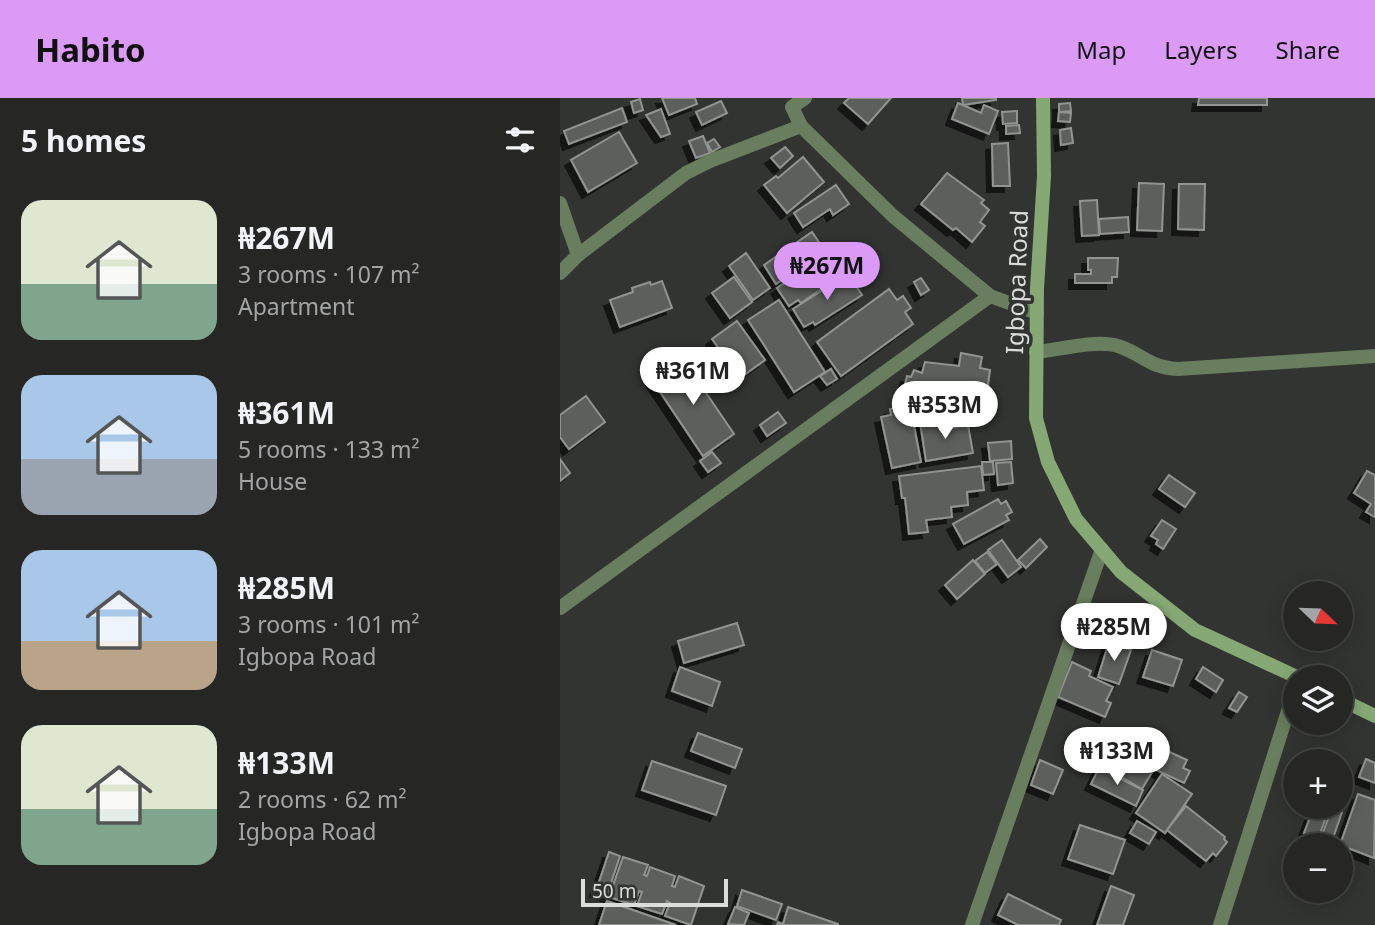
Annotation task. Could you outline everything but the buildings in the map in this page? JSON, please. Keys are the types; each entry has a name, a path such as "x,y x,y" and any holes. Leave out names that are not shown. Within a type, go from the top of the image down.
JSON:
{"street":[{"path":"805,98 791,103 800,127 893,216 990,296 1037,313"},
{"name":"Igbopa Road","path":"1043,98 1044,176 1037,313 1036,418 1048,462 1076,519 1121,572 1195,630 1283,671"},
{"path":"560,273 578,255 686,173 710,161 800,127"},
{"path":"560,203 578,255"},
{"path":"560,608 990,296"},
{"path":"1036,352 1108,344 1120,346 1159,368 1178,369 1375,356"},
{"path":"971,925 1102,549"},
{"path":"1353,705 1375,716"},
{"path":"1220,925 1283,727"}]}
